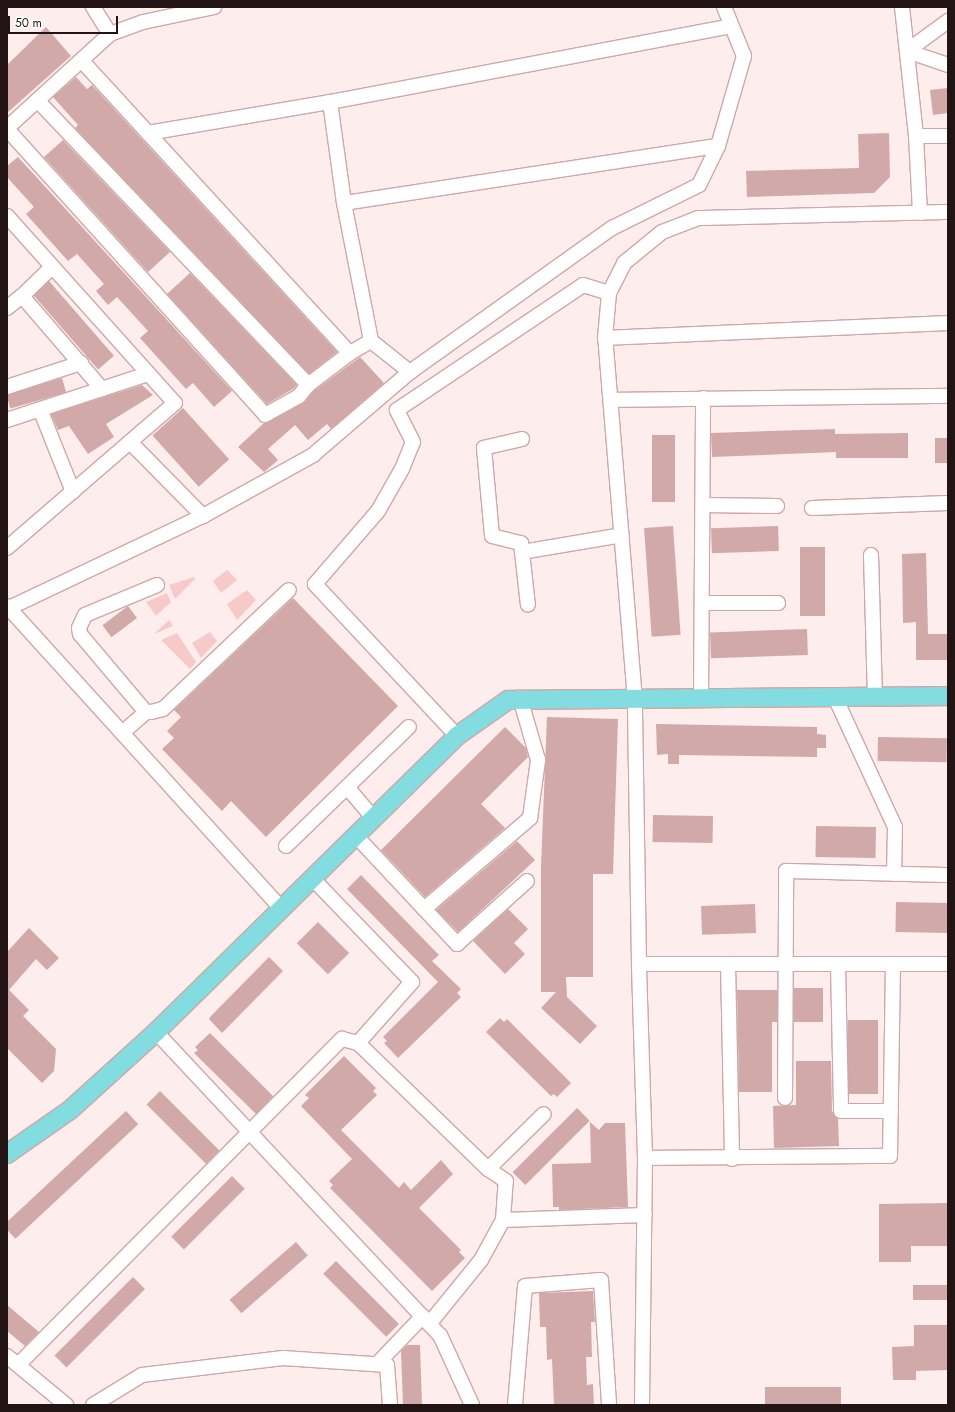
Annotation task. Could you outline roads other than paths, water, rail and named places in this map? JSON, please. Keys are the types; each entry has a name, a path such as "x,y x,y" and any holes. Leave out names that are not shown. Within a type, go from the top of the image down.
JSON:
{"main road":[{"path":"7,1154 70,1110 156,1032 457,736 508,700 520,698 635,700 834,695 948,696"}],"street":[{"path":"92,7 110,34"},
{"path":"214,7 144,22 110,34 7,128 265,415 300,396 308,385 350,353 371,341"},
{"path":"282,909 8,607 203,516 313,455 410,372 612,228 698,185 718,146 744,56 730,26 724,7"},
{"path":"902,7 916,136 920,213"},
{"path":"907,51 948,21"},
{"path":"148,134 330,102 730,26"},
{"path":"907,51 948,65"},
{"path":"82,61 350,353"},
{"path":"38,101 308,385"},
{"path":"330,102 344,204 371,341 410,372"},
{"path":"916,136 948,136"},
{"path":"344,204 718,146"},
{"path":"642,1405 645,1158 638,964 635,700 611,400 604,338 609,293 624,264 662,232 698,218 948,212"},
{"path":"7,216 174,403 73,492 8,542"},
{"path":"7,308 22,296 52,267"},
{"path":"457,736 316,584 378,511 402,469 413,442 397,410 583,285 609,293"},
{"path":"22,296 82,363 102,389"},
{"path":"604,338 948,323"},
{"path":"7,387 82,363"},
{"path":"7,420 148,374"},
{"path":"611,400 948,396"},
{"path":"701,698 703,398"},
{"path":"40,409 73,492"},
{"path":"522,440 484,448 492,536 520,543 528,605"},
{"path":"130,442 203,516"},
{"path":"812,508 948,503"},
{"path":"703,505 777,506"},
{"path":"522,552 622,535"},
{"path":"871,555 875,695"},
{"path":"146,712 80,634 79,628 85,615 156,585"},
{"path":"122,733 146,712 164,709 289,590"},
{"path":"702,603 778,603"},
{"path":"834,695 895,827 894,874"},
{"path":"424,909 530,818 538,760 520,698"},
{"path":"286,846 409,727"},
{"path":"347,787 374,819"},
{"path":"356,836 457,944 527,881"},
{"path":"784,1098 786,871 948,876"},
{"path":"312,880 412,982 358,1043"},
{"path":"638,964 948,964"},
{"path":"728,964 732,1158"},
{"path":"838,964 841,1111 891,1112"},
{"path":"645,1158 890,1156 893,964"},
{"path":"156,1032 440,1335 472,1405"},
{"path":"18,1365 342,1039 358,1043 488,1169 506,1181 504,1220 481,1260 426,1320 377,1364"},
{"path":"488,1169 544,1114"},
{"path":"504,1220 645,1215"},
{"path":"515,1405 525,1286 601,1280 609,1405"},
{"path":"7,1356 66,1405"},
{"path":"93,1405 142,1375 283,1358 388,1365 390,1405"}]}
